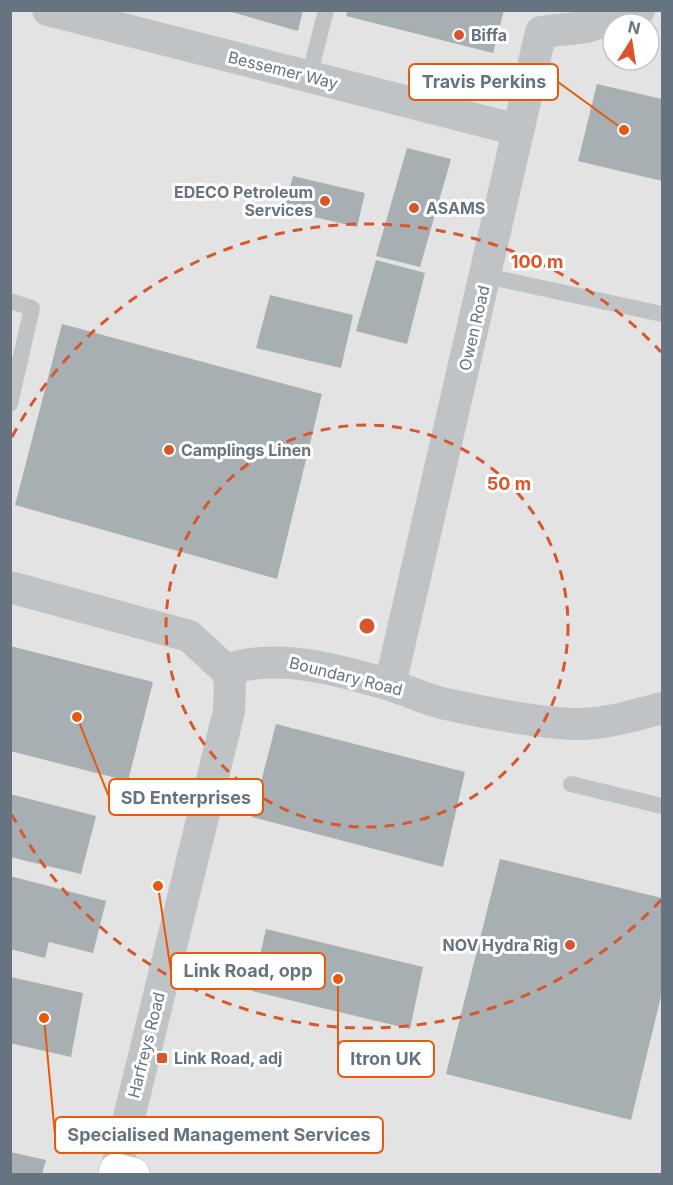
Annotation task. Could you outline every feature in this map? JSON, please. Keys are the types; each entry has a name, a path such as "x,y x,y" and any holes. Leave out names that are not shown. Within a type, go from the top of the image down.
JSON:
{"street":[{"name":"Bessemer Way","path":"48,10 518,130"},
{"name":"Owen Road","path":"390,685 542,32 586,27 639,10"},
{"path":"10,587 189,636 226,670"},
{"name":"Boundary Road","path":"226,670 248,662 284,660 390,685 444,704 508,716 582,724 623,719 663,708"},
{"name":"Harfreys Road","path":"121,1173 229,711 230,681 226,670"}],"lane":[{"path":"309,76 326,10"},
{"path":"486,276 663,314"},
{"path":"10,301 32,308 10,404"},
{"path":"571,784 663,806"}],"shaded area":[{"path":"11,11 662,11 662,1174 11,1174"}],"building":[{"path":"224,10 303,10 298,31"},
{"name":"Biffa","path":"348,10 504,10 493,53 346,16"},
{"path":"597,84 662,99 662,181 578,161"},
{"name":"ASAMS","path":"407,148 451,159 420,267 376,256"},
{"name":"EDECO Petroleum Services","path":"293,176 365,193 357,227 284,210"},
{"path":"376,260 425,273 407,344 356,331"},
{"path":"270,295 353,315 341,368 256,348"},
{"name":"Camplings Linen","path":"62,324 322,394 277,579 15,505"},
{"path":"10,646 153,682 128,781 10,751"},
{"path":"276,724 465,772 443,867 252,817"},
{"path":"10,794 96,816 81,874 10,857"},
{"name":"NOV Hydra Rig","path":"500,859 662,898 662,992 631,1120 446,1074"},
{"path":"10,876 106,901 93,953 49,942 45,958 10,949"},
{"path":"266,929 423,967 410,1029 252,991"},
{"path":"10,977 83,993 71,1057 10,1043"},
{"path":"10,1152 46,1160 42,1174 10,1174"}],"place":[{"name":"Biffa","path":"459,35"},
{"name":"Travis Perkins","path":"624,130"},
{"name":"EDECO Petroleum Services","path":"325,201"},
{"name":"ASAMS","path":"414,208"},
{"name":"Camplings Linen","path":"169,450"},
{"name":"SD Enterprises","path":"77,717"},
{"name":"Link Road, opp","path":"158,886"},
{"name":"NOV Hydra Rig","path":"570,945"},
{"name":"Itron UK","path":"338,979"},
{"name":"Specialised Management Services","path":"44,1018"},
{"name":"Link Road, adj","path":"162,1058"}]}
